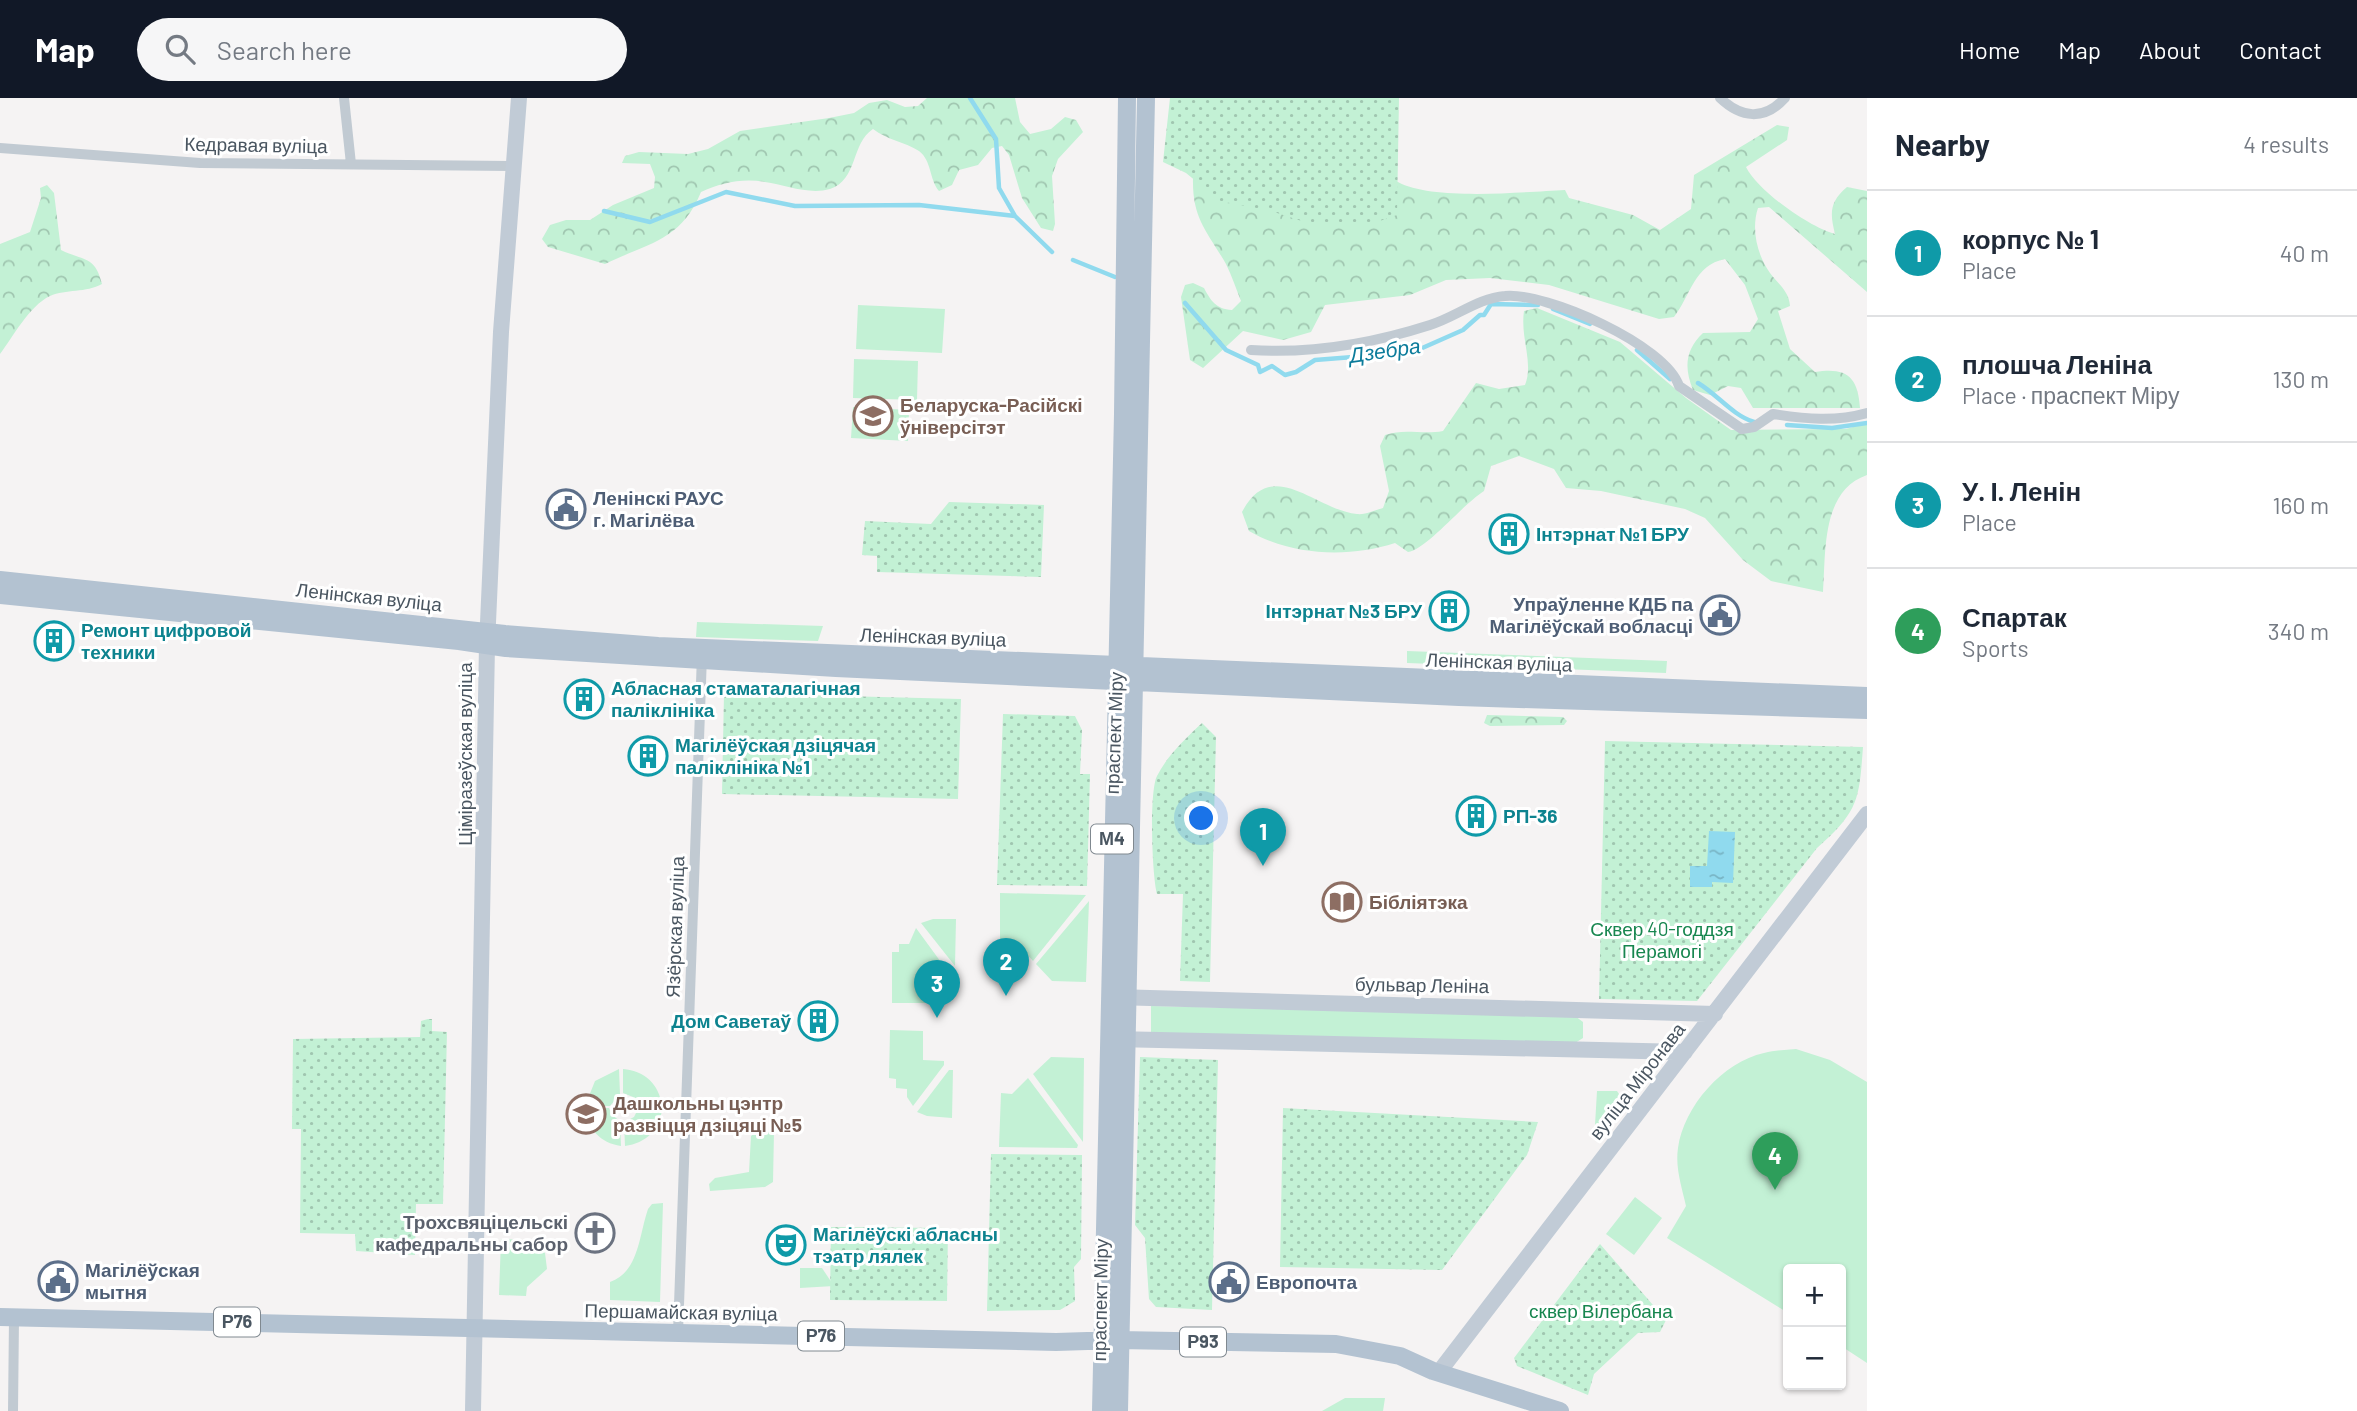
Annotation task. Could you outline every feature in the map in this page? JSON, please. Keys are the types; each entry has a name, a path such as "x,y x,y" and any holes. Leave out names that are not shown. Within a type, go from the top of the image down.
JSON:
{"main road":[{"name":"праспект Міру","path":"1101,1411 1110,1340 1127,1039 1136,674 1127,98"},
{"name":"праспект Міру","path":"1119,1411 1110,1340 1108,1039 1115,673 1132,414 1146,98"},
{"name":"Ленінская вуліца","path":"0,580 487,638"},
{"name":"Ленінская вуліца","path":"0,596 702,655 1867,710"},
{"name":"Ленінская вуліца","path":"1136,674 1867,696"},
{"name":"Першамайская вуліца","path":"7,1317 1056,1342 1110,1340 1336,1344 1390,1354 1560,1411"}],"street":[{"path":"344,98 351,164"},
{"name":"Ціміразеўская вуліца","path":"473,1411 487,638 511,166 519,98"},
{"path":"1720,98 1735,112 1753,114 1771,111 1783,100"},
{"name":"Кедравая вуліца","path":"0,148 200,163 511,166"},
{"path":"1251,350 1289,353 1354,346 1433,324 1490,298 1508,295 1541,300 1600,321 1644,348 1676,377 1679,386 1742,429 1754,427 1773,414 1812,420 1847,418 1867,413"},
{"name":"Язёрская вуліца","path":"678,1333 702,655"},
{"name":"вуліца Міронава","path":"1439,1372 1866,818"},
{"name":"бульвар Леніна","path":"1109,997 1715,1014"},
{"path":"1108,1039 1685,1052"},
{"path":"7,1317 13,1411"}],"green space":[{"path":"927,98 1015,98 1020,122 1030,134 1051,129 1065,117 1076,120 1083,132 1058,159 1052,176 1055,224 1053,231 1041,228 1022,198 1009,155 1002,146 992,148 978,165 959,170 952,185 939,191 926,160 919,151 873,129 861,143 845,178 830,189 805,190 748,181 716,186 701,192 684,221 673,231 649,245 605,264 548,247 542,239 550,225 566,220 590,220 613,205 654,188 655,177 650,164 622,163 625,156 639,152 688,154 708,149 740,131 854,113 869,103 887,100 905,107 918,106"},
{"path":"1170,98 1399,98 1397,215 1368,225 1317,226 1271,211 1220,201 1186,173 1163,162"},
{"path":"1777,125 1789,127 1787,140 1746,167 1761,187 1785,207 1812,224 1835,234 1832,209 1837,198 1847,187 1867,191 1867,292 1769,207 1758,208 1755,224 1756,242 1762,258 1770,273 1786,292 1789,301 1790,306 1778,311 1790,349 1815,372 1835,371 1848,376 1856,388 1860,408 1753,408 1741,388 1728,386 1710,395 1693,390 1687,367 1697,339 1703,333 1750,332 1758,319 1745,285 1725,259 1706,267 1674,317 1659,319 1549,285 1490,278 1446,280 1410,295 1325,305 1311,332 1283,340 1243,331 1203,368 1190,360 1181,297 1185,285 1193,283 1204,288 1209,297 1222,308 1232,310 1241,301 1226,264 1198,215 1193,178 1398,182 1433,192 1455,193 1565,190 1569,198 1633,215 1660,230 1691,209 1694,175"},
{"path":"47,185 54,193 61,250 92,263 102,284 89,289 56,294 42,301 28,314 0,354 0,244 30,232 41,198 40,188"},
{"path":"858,305 945,309 942,353 856,349"},
{"path":"1537,308 1620,342 1686,398 1731,430 1846,429 1867,423 1867,475 1852,483 1841,494 1834,509 1826,542 1823,592 1771,581 1743,560 1705,518 1685,509 1601,491 1566,488 1554,469 1519,456 1491,466 1484,491 1434,536 1408,552 1395,543 1359,551 1302,550 1283,546 1249,531 1242,512 1254,496 1267,488 1295,490 1357,514 1383,508 1389,491 1380,446 1385,435 1443,431 1476,383 1499,389 1525,385 1528,359 1524,311"},
{"path":"854,359 918,361 917,400 853,398"},
{"path":"853,407 909,410 908,441 851,438"},
{"path":"949,502 1044,505 1041,577 877,572 877,556 862,555 865,521 931,524"},
{"path":"697,622 823,626 818,641 696,637"},
{"path":"1407,651 1667,661 1666,673 1407,663"},
{"path":"724,693 961,699 958,799 722,794"},
{"path":"1003,714 1075,716 1082,730 1080,774 1090,774 1087,886 997,885"},
{"path":"1487,715 1563,717 1567,721 1564,725 1490,726 1484,723"},
{"path":"1202,723 1216,737 1210,982 1180,981 1183,894 1157,894 1153,853 1152,815 1157,776 1171,754"},
{"name":"Сквер 40-годдзя Перамогі","path":"1605,741 1863,747 1858,792 1849,814 1817,848 1697,1001 1599,999"},
{"path":"1000,893 1086,895 1033,961 1017,943 1000,943"},
{"path":"1089,901 1086,982 1052,981 1036,964"},
{"path":"933,919 956,919 955,966 921,923"},
{"path":"916,928 946,969 946,974 927,974 926,1003 892,1003 892,952 899,952 899,944 909,944"},
{"path":"1151,1006 1575,1016 1583,1022 1583,1038 1575,1043 1151,1034"},
{"path":"432,1019 432,1031 447,1032 443,1204 416,1204 415,1255 356,1251 355,1234 300,1233 301,1129 292,1129 293,1039 420,1037 421,1021"},
{"path":"890,1030 923,1031 923,1060 944,1061 944,1065 913,1106 907,1097 907,1089 896,1088 896,1079 889,1078"},
{"path":"1796,1049 1830,1060 1867,1082 1867,1363 1846,1349 1846,1264 1783,1264 1783,1310 1667,1238 1686,1206 1677,1155 1688,1117 1697,1102 1720,1076 1749,1058"},
{"path":"1051,1057 1084,1058 1083,1142 1033,1074"},
{"path":"1140,1057 1218,1060 1212,1310 1156,1307 1149,1299 1145,1238 1135,1225"},
{"path":"619,1069 620,1094 610,1106 585,1106 595,1081"},
{"path":"623,1069 650,1080 658,1091 662,1106 638,1107 633,1097 623,1093"},
{"path":"949,1070 953,1070 952,1118 927,1116 917,1112"},
{"path":"1028,1078 1078,1145 1077,1148 999,1147 1001,1093 1012,1094"},
{"path":"1597,1091 1617,1091 1621,1097 1602,1126 1595,1125"},
{"path":"585,1108 609,1108 612,1115 620,1121 621,1146 607,1142 596,1134"},
{"path":"1283,1108 1538,1122 1527,1155 1442,1270 1280,1267"},
{"path":"638,1109 662,1109 661,1116 655,1129 645,1139 625,1146 624,1122 634,1117"},
{"path":"756,1132 774,1132 773,1182 765,1187 710,1191 709,1184 715,1178 749,1172 751,1136"},
{"path":"991,1154 1082,1155 1081,1259 1074,1267 1075,1301 1060,1310 987,1311"},
{"path":"1635,1197 1662,1218 1634,1255 1606,1234"},
{"path":"663,1203 660,1302 610,1300 610,1282 620,1277 632,1261 648,1209 652,1204"},
{"path":"831,1227 948,1228 947,1301 830,1300"},
{"path":"501,1239 524,1240 545,1253 547,1269 527,1287 526,1296 499,1295"},
{"name":"сквер Вілербана","path":"1600,1244 1666,1320 1660,1332 1638,1333 1594,1374 1588,1395 1517,1366 1514,1358"},
{"path":"800,1268 822,1268 834,1286 800,1288"},
{"path":"1345,1398 1385,1398 1383,1411 1322,1411"}],"water":[{"path":"1709,831 1735,832 1733,883 1712,882 1712,887 1690,887 1690,866 1707,866"}],"waterway":[{"name":"Дзебра","path":"970,98 996,139 999,188 1015,216 1052,252"},
{"path":"604,211 650,222 726,192 795,206 919,205 1015,216"},
{"name":"Дзебра","path":"1073,260 1115,277"},
{"name":"Дзебра","path":"1185,303 1226,350 1258,365 1260,372 1272,366 1285,375 1296,372 1315,360 1366,356 1403,348 1420,349 1463,330 1480,315 1484,315 1491,304 1538,305"},
{"name":"Дзебра","path":"1553,309 1590,324"},
{"name":"Дзебра","path":"1637,350 1670,379"},
{"name":"Дзебра","path":"1698,383 1739,415 1754,422"},
{"name":"Дзебра","path":"1787,425 1832,428 1867,423"}],"place":[{"name":"Беларуска-Расійскі ўніверсітэт","path":"873,416"},
{"name":"Ленінскі РАУС г. Магілёва","path":"566,509"},
{"name":"Інтэрнат №1 БРУ","path":"1509,534"},
{"name":"Інтэрнат №3 БРУ","path":"1449,611"},
{"name":"Упраўленне КДБ па Магілёўскай вобласці","path":"1720,615"},
{"name":"Ремонт цифровой техники","path":"54,641"},
{"name":"Абласная стаматалагічная паліклініка","path":"584,699"},
{"name":"Магілёўская дзіцячая паліклініка №1","path":"648,756"},
{"name":"РП-36","path":"1476,816"},
{"name":"корпус № 1","path":"1263,866"},
{"name":"Бібліятэка","path":"1342,902"},
{"name":"плошча Леніна","path":"1006,996"},
{"name":"У. І. Ленін","path":"937,1018"},
{"name":"Дом Саветаў","path":"818,1021"},
{"name":"Дашкольны цэнтр развіцця дзіцяці №5","path":"586,1114"},
{"name":"Спартак","path":"1775,1190"},
{"name":"Трохсвяціцельскі кафедральны сабор","path":"595,1233"},
{"name":"Магілёўскі абласны тэатр лялек","path":"786,1245"},
{"name":"Магілёўская мытня","path":"58,1281"},
{"name":"Европочта","path":"1229,1282"}]}
